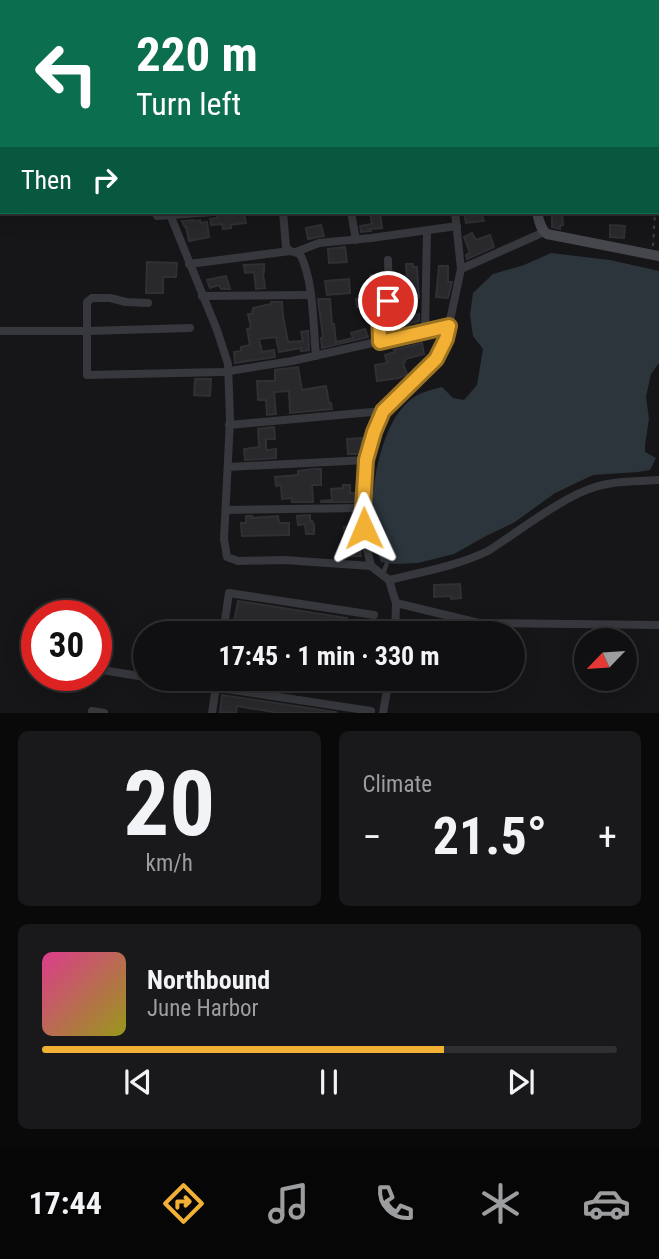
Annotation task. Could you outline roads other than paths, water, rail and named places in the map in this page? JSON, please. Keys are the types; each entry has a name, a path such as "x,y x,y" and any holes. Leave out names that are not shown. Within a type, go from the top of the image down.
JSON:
{"main road":[{"path":"538,214 544,232 656,255"}],"street":[{"path":"164,214 217,330 229,371 225,547 228,557 238,561 284,560 371,566 386,577 396,603 395,621"},
{"path":"283,214 286,247 302,258 304,264 316,356"},
{"path":"351,214 356,240"},
{"path":"371,566 363,508 369,445 383,411 436,359 446,339 461,269 455,214"},
{"path":"189,264 293,252 319,243 457,226"},
{"path":"425,331 427,231"},
{"path":"461,269 544,232"},
{"path":"379,312 388,301 388,260"},
{"path":"373,278 379,312 380,342"},
{"path":"202,296 310,295"},
{"path":"148,303 110,298 92,298 87,302 87,374 229,371 316,356 449,326"},
{"path":"0,331 190,328"},
{"path":"229,425 383,411"},
{"path":"228,467 366,460"},
{"path":"386,577 463,562 478,556 582,492 609,484 659,480"},
{"path":"226,510 363,508"},
{"path":"225,621 229,593 374,615"},
{"path":"396,603 479,623 659,625"},
{"path":"112,672 133,675"},
{"path":"212,713 215,691"},
{"path":"260,691 371,711"},
{"path":"383,713 387,691"},
{"path":"92,711 104,713"}],"lane":[{"path":"386,577 387,563"}]}
